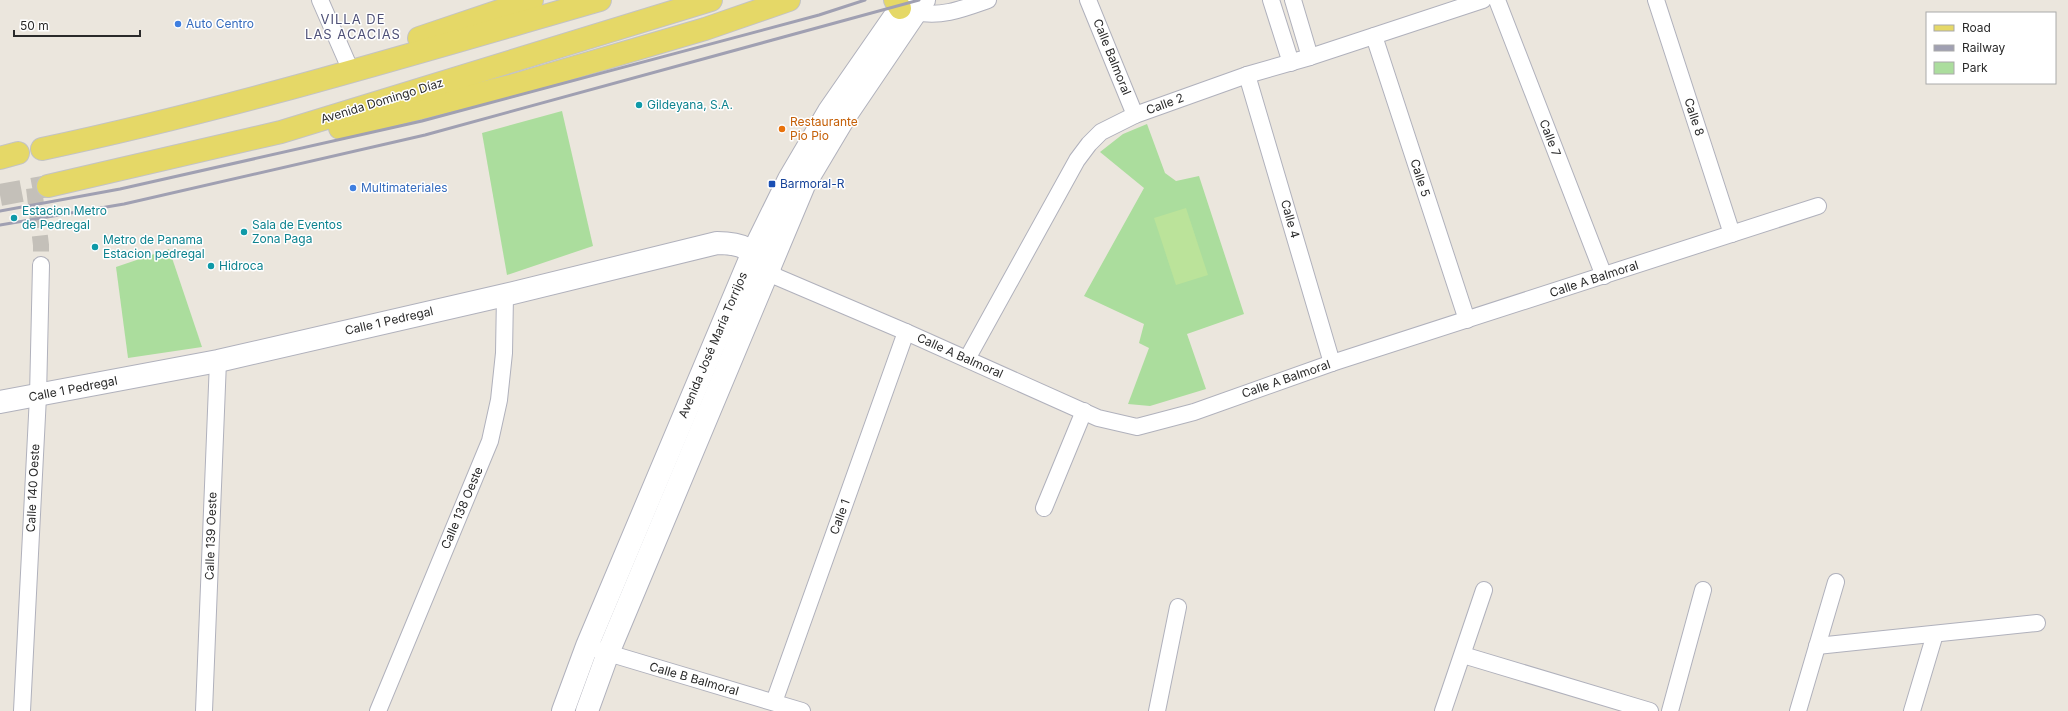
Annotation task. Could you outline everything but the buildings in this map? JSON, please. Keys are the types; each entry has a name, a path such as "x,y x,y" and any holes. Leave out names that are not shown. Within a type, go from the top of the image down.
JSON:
{"main road":[{"path":"351,71 372,55 386,49 532,0"},
{"path":"42,148 126,131 238,103 600,0"},
{"name":"Avenida Domingo Díaz","path":"48,186 281,132 711,0"},
{"path":"281,132 336,129 514,85 705,28 789,0"},
{"name":"Avenida José María Torrijos","path":"563,711 587,646 753,252 789,179 829,112 908,4"},
{"name":"Avenida José María Torrijos","path":"587,711 608,653 804,185 844,118 908,4"},
{"name":"Calle 1 Pedregal","path":"0,402 218,361 505,295 717,243 743,245 753,252 768,269"}],"street":[{"path":"320,0 351,71"},
{"path":"908,4 928,15 940,14 988,0"},
{"name":"Calle Balmoral","path":"1088,0 1135,115"},
{"path":"1271,0 1291,63"},
{"path":"1293,0 1310,57"},
{"name":"Calle 7","path":"1497,0 1604,276"},
{"name":"Calle 8","path":"1656,0 1732,234"},
{"name":"Calle 2","path":"967,359 1077,160 1089,144 1101,132 1135,115 1247,75 1310,57 1476,1"},
{"name":"Calle 5","path":"1374,36 1467,320"},
{"name":"Calle 4","path":"1247,75 1332,363"},
{"name":"Calle A Balmoral","path":"768,269 777,277 906,332 1098,418 1137,427 1194,412 1332,363 1818,206"},
{"name":"Calle 140 Oeste","path":"22,711 38,396 41,266"},
{"name":"Calle 138 Oeste","path":"378,711 490,441 499,400 504,353 505,295"},
{"name":"Calle 1","path":"774,702 906,332"},
{"name":"Calle 139 Oeste","path":"204,711 218,361"},
{"path":"1044,508 1084,411"},
{"path":"1798,711 1836,582"},
{"path":"1444,711 1484,590"},
{"path":"1670,711 1703,590"},
{"path":"1157,711 1178,607"},
{"path":"1817,646 2036,624"},
{"path":"1912,711 1935,634"},
{"name":"Calle B Balmoral","path":"587,646 802,711"},
{"path":"1463,655 1650,711"}],"green space":[{"path":"562,111 593,246 507,275 482,133"},
{"path":"1147,124 1165,173 1176,181 1199,176 1244,314 1187,334 1206,389 1150,406 1128,404 1149,348 1139,343 1144,324 1084,296 1144,188 1100,152 1123,134"},
{"path":"1186,208 1208,275 1176,285 1154,218"},
{"path":"169,249 202,347 128,358 116,267"}],"tunnel":[{"path":"0,195 48,186"},
{"path":"34,188 41,245 41,265"}],"railway":[{"path":"0,211 120,189 422,121 819,15 865,0"},
{"path":"0,225 124,204 425,135 919,0"}],"place":[{"name":"Auto Centro","path":"178,24"},
{"name":"Gildeyana, S.A.","path":"639,105"},
{"name":"Restaurante Pio Pio","path":"782,129"},
{"name":"Barmoral-R","path":"772,184"},
{"name":"Multimateriales","path":"353,188"},
{"name":"Estacion Metro de Pedregal","path":"14,218"},
{"name":"Sala de Eventos Zona Paga","path":"244,232"},
{"name":"Metro de Panama Estacion pedregal","path":"95,247"},
{"name":"Hidroca","path":"211,266"}],"district":[{"name":"VILLA DE LAS ACACIAS","path":"353,26"}]}
